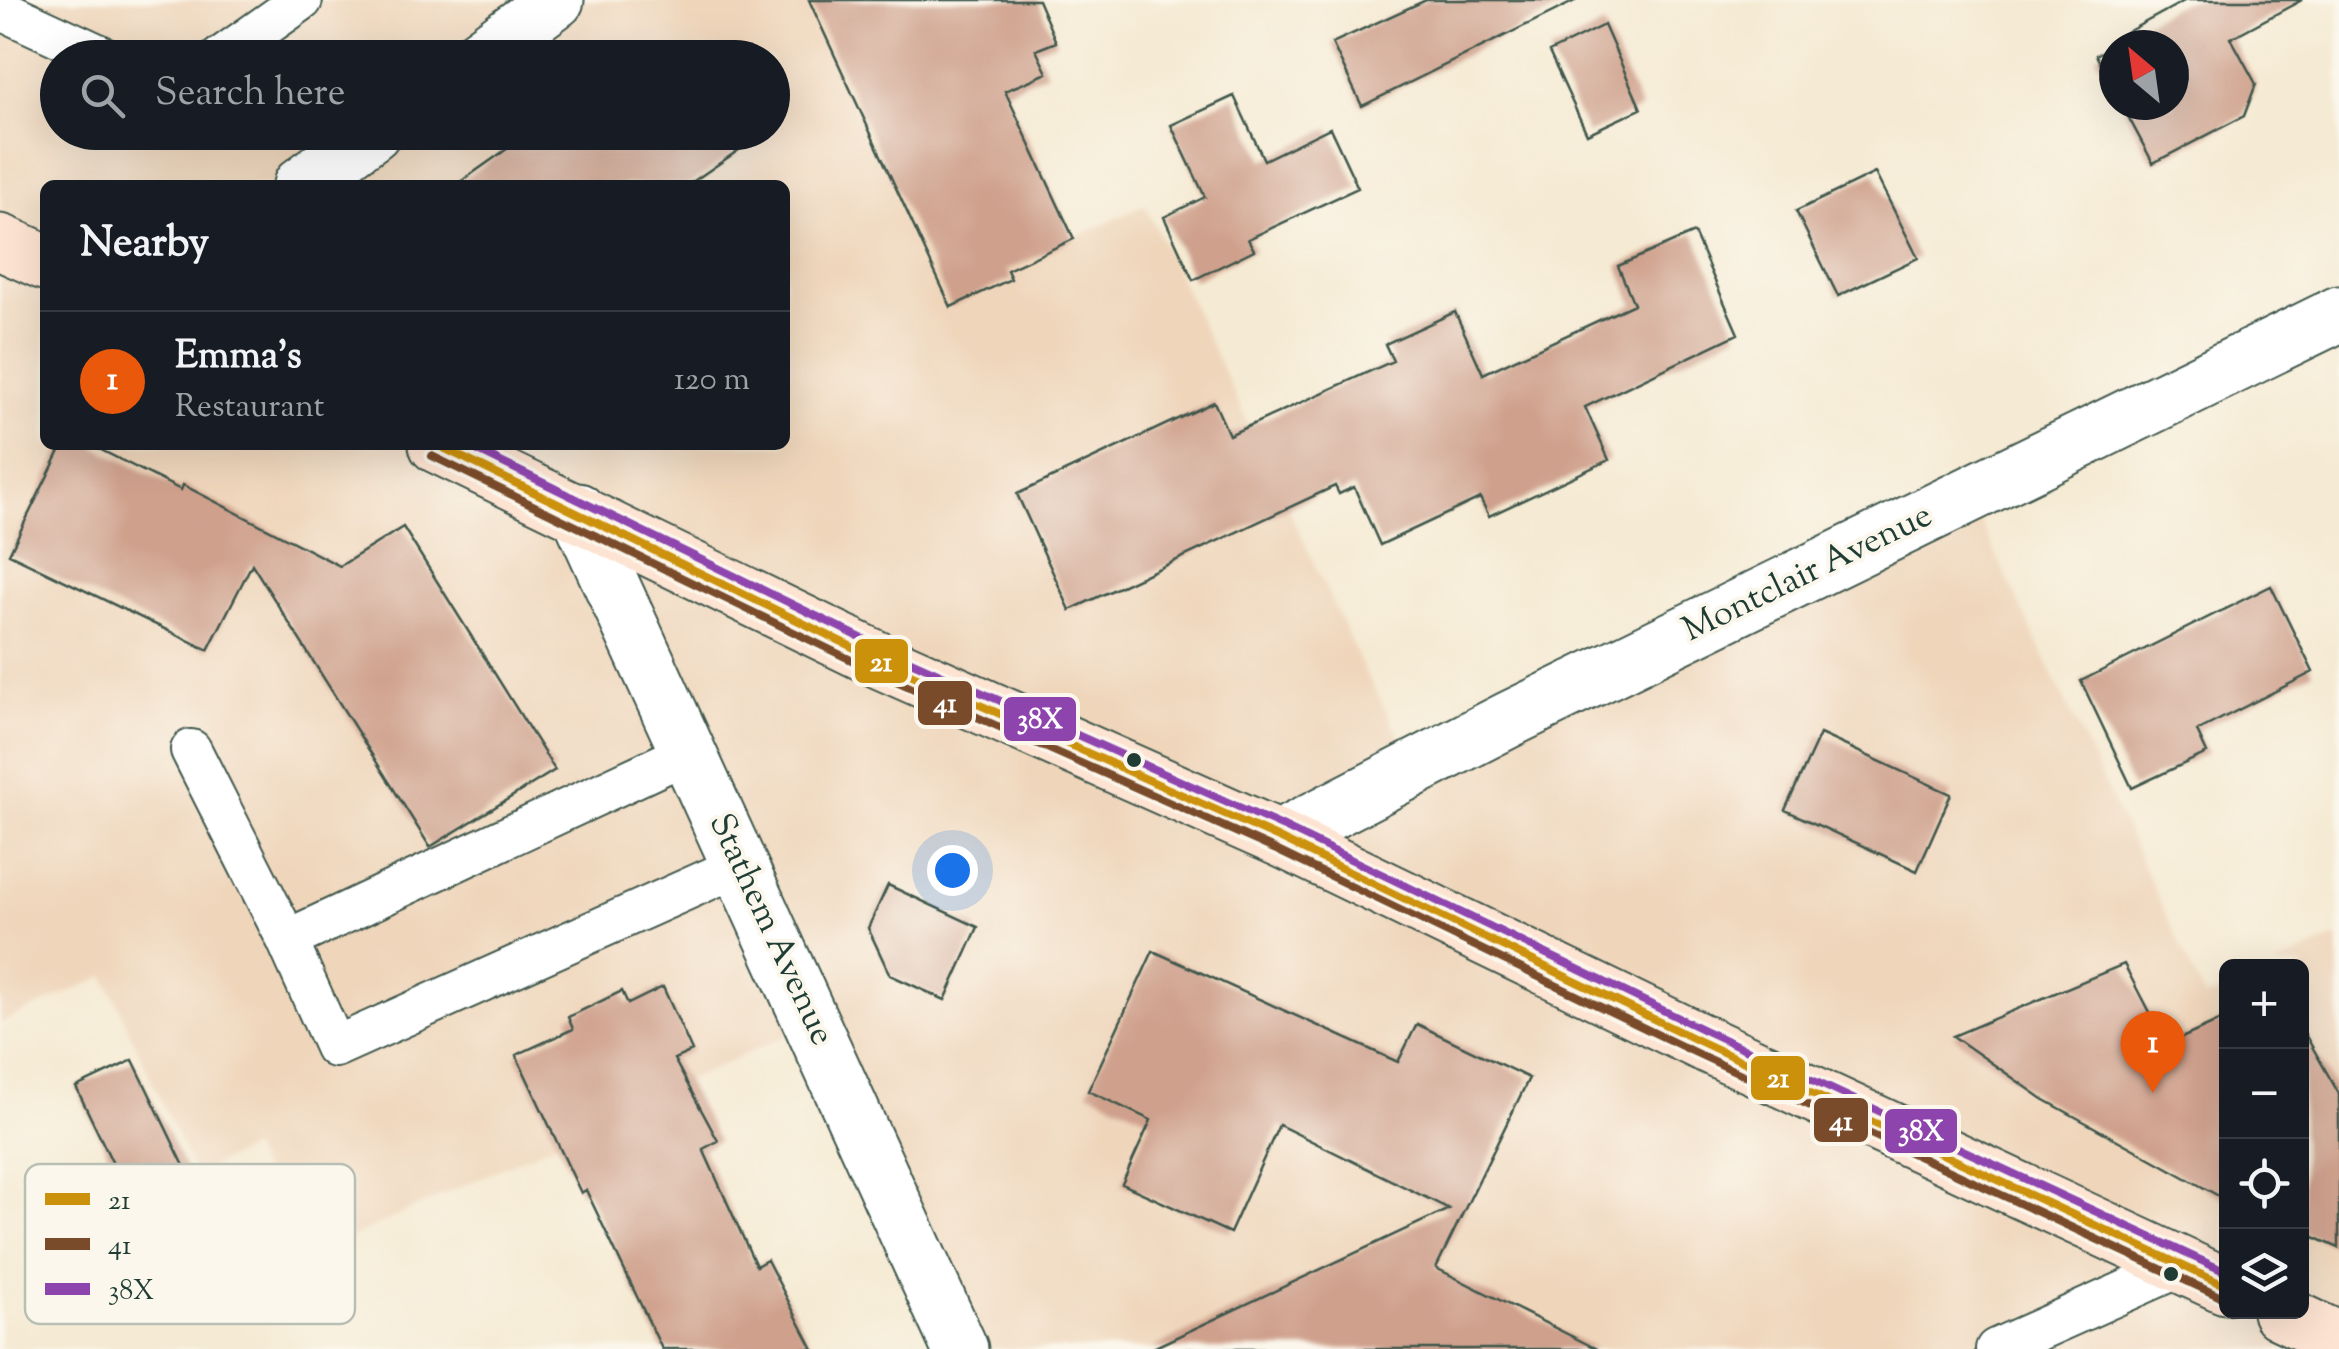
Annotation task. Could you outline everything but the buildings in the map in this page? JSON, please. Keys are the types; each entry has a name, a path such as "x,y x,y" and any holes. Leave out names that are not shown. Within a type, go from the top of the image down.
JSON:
{"main road":[{"path":"0,242 40,260"},
{"path":"447,450 881,661 1279,838 1682,1033 2205,1276"},
{"path":"2295,1319 2339,1340"}],"street":[{"path":"501,40 556,0"},
{"path":"308,180 349,150"},
{"name":"Montclair Avenue","path":"1279,838 1510,719 2339,314"},
{"name":"Stathem Avenue","path":"578,512 960,1349"}],"lane":[{"path":"245,40 302,0"},
{"path":"0,10 66,40"},
{"path":"191,750 287,940 334,1047 741,864"},
{"path":"287,940 688,753"},
{"path":"1996,1349 2205,1276"}],"shaded area":[{"path":"0,0 880,0 1007,269 1145,205 1366,674 1416,767 1968,495 2205,998 2219,992 2219,1319 2309,1319 2309,959 2289,959 2339,936 2339,1349 958,1349 810,1024 355,1236 355,1164 258,1164 251,1148 216,1164 190,1164 105,976 0,1023"}],"transit line":[{"name":"21","path":"447,450 881,661 1279,838 1699,1041 2219,1283"},
{"name":"38X","path":"476,450 886,650 1284,827 1704,1030 2219,1269"},
{"name":"41","path":"432,456 876,672 1274,849 1694,1052 2219,1296"}],"place":[{"name":"Emma's","path":"2153,1093"}]}
